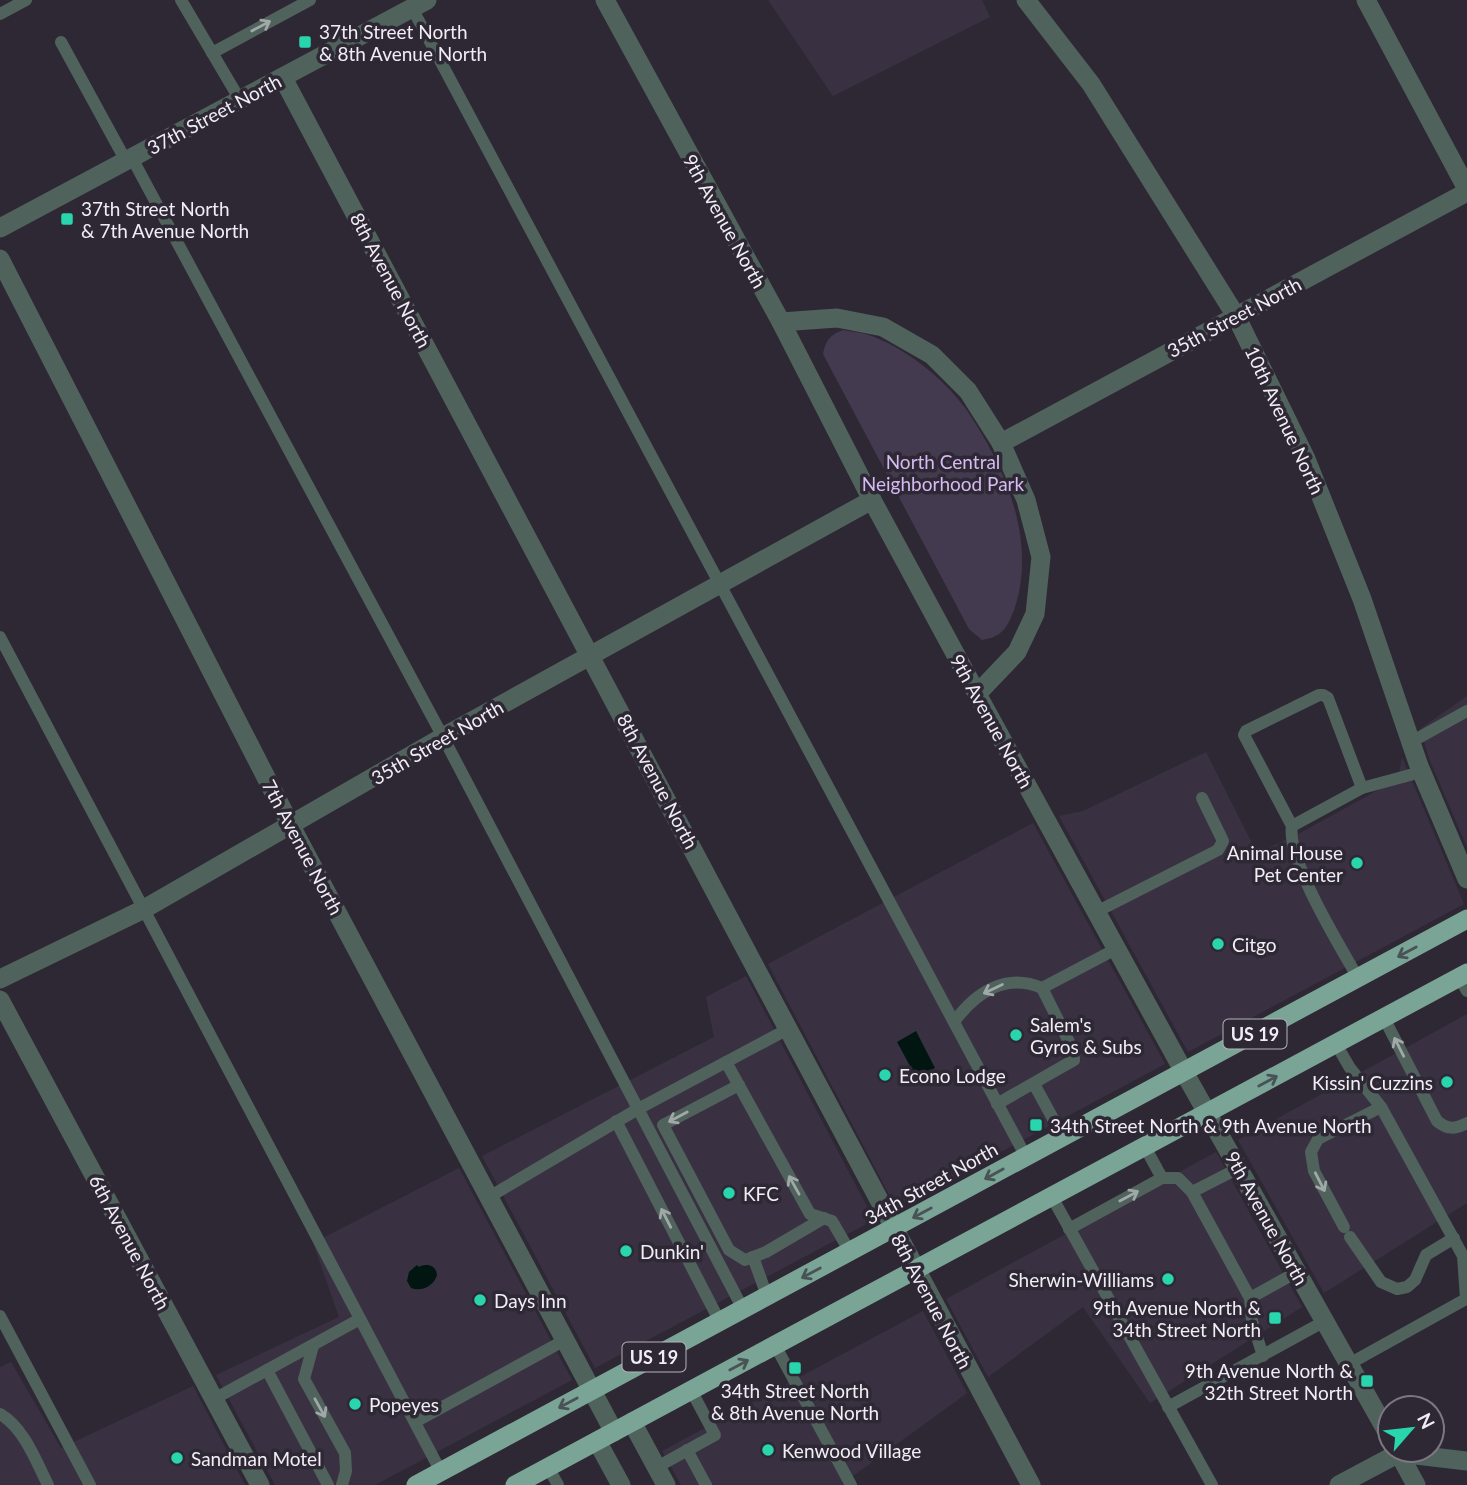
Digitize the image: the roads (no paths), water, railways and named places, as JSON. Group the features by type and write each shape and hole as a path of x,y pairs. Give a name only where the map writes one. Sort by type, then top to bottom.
{"highway":[{"name":"34th Street North","path":"416,1485 1467,919"},
{"name":"US 19","path":"515,1485 1384,1018 1464,981"}],"street":[{"name":"9th Avenue North","path":"605,0 1116,949 1376,1413"},
{"name":"10th Avenue North","path":"1026,0 1091,84 1236,316 1306,459 1362,598 1421,772 1467,879"},
{"path":"1366,0 1467,191"},
{"name":"37th Street North","path":"0,228 419,4"},
{"name":"8th Avenue North","path":"283,78 1031,1485"},
{"name":"35th Street North","path":"1002,443 1467,191"},
{"name":"7th Avenue North","path":"0,259 291,826 592,1390 621,1485"},
{"path":"780,322 837,318 883,327 932,355 968,391 1002,443 1026,500 1041,557 1035,614 1017,652 977,694"},
{"name":"35th Street North","path":"0,979 144,909 443,737 872,500"},
{"name":"6th Avenue North","path":"0,1000 260,1485"},
{"path":"632,1422 666,1485"},
{"path":"1446,1457 1467,1461"},
{"path":"1339,1485 1376,1460"},
{"name":"9th Avenue North","path":"1404,1464 1416,1485"}],"lane":[{"path":"0,15 26,0"},
{"path":"181,0 240,100"},
{"path":"212,53 310,0"},
{"path":"419,4 720,584 1026,1157"},
{"path":"61,42 129,159 443,737 743,1309"},
{"path":"0,637 441,1472"},
{"path":"1358,978 1311,894 1290,837 1292,825 1244,735 1246,731 1324,695 1328,698 1362,788"},
{"path":"1411,742 1467,711"},
{"path":"1292,825 1362,788 1421,772"},
{"path":"1096,912 1218,850 1223,841 1202,798"},
{"path":"954,1022 967,1004 998,985 1019,981 1042,988 1116,949"},
{"path":"998,1104 1074,1060 1073,1050 1042,988"},
{"path":"1384,1018 1437,1121 1445,1128 1455,1128 1467,1123"},
{"path":"489,1197 616,1121 788,1029"},
{"path":"1336,1044 1350,1068 1381,1107 1454,1238 1463,1256 1466,1299 1349,1364"},
{"path":"726,1062 810,1214 832,1221 850,1252"},
{"path":"1034,1084 1063,1137"},
{"path":"739,1085 663,1125 729,1250 745,1260 766,1252 824,1219"},
{"path":"1381,1107 1318,1139 1311,1152 1314,1171 1347,1232 1381,1282 1397,1289 1407,1287 1415,1280 1426,1255 1454,1238"},
{"path":"616,1121 720,1322"},
{"path":"1145,1147 1162,1178"},
{"path":"1192,1192 1239,1168"},
{"path":"674,1177 687,1170"},
{"path":"1069,1229 1162,1178 1178,1178 1192,1192 1250,1298 1252,1321 1263,1356"},
{"path":"1052,1197 1212,1485"},
{"path":"715,1254 729,1250"},
{"path":"753,1257 767,1296"},
{"path":"1250,1298 1297,1272"},
{"path":"0,1316 90,1485"},
{"path":"214,1399 360,1320"},
{"path":"1168,1407 1325,1321"},
{"path":"415,1422 565,1340"},
{"path":"775,1345 851,1485"},
{"path":"313,1346 304,1379 345,1452 346,1471 342,1485"},
{"path":"267,1370 328,1485"},
{"path":"657,1467 715,1435 691,1390"},
{"path":"0,1414 15,1427 48,1485"},
{"path":"0,1429 5,1426 15,1427"},
{"path":"687,1450 706,1485"},
{"path":"548,1467 558,1485"}],"place":[{"name":"37th Street North & 8th Avenue North","path":"305,42"},
{"name":"37th Street North & 7th Avenue North","path":"67,219"},
{"name":"Animal House Pet Center","path":"1357,863"},
{"name":"Citgo","path":"1218,944"},
{"name":"Salem's Gyros & Subs","path":"1016,1035"},
{"name":"Econo Lodge","path":"885,1075"},
{"name":"Kissin' Cuzzins","path":"1447,1082"},
{"name":"34th Street North & 9th Avenue North","path":"1036,1125"},
{"name":"KFC","path":"729,1193"},
{"name":"Dunkin'","path":"626,1251"},
{"name":"Sherwin-Williams","path":"1168,1279"},
{"name":"Days Inn","path":"480,1300"},
{"name":"9th Avenue North & 34th Street North","path":"1275,1318"},
{"name":"34th Street North & 8th Avenue North","path":"795,1368"},
{"name":"9th Avenue North & 32th Street North","path":"1367,1381"},
{"name":"Popeyes","path":"355,1404"},
{"name":"Kenwood Village","path":"768,1450"},
{"name":"Sandman Motel","path":"177,1458"}],"park label":[{"name":"North Central Neighborhood Park","path":"943,472"}]}
